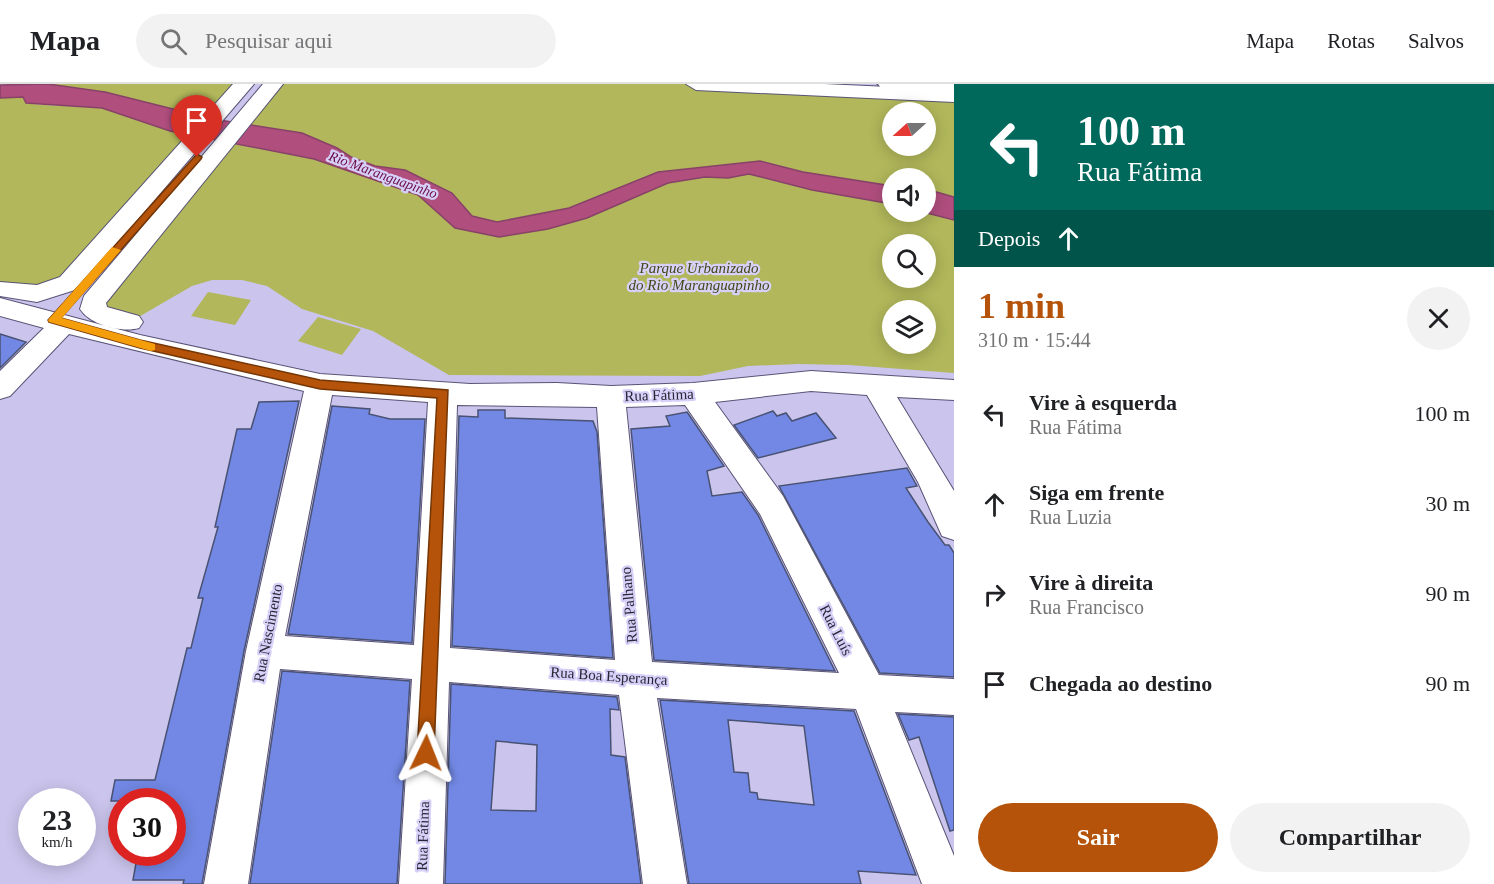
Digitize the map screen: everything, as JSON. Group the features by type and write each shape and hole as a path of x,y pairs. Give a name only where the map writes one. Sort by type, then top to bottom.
{"main road":[{"path":"888,84 951,88"}],"street":[{"path":"696,84 951,88"},
{"path":"0,389 256,87"},
{"path":"130,322 98,314 93,309 93,302 168,191 256,87"},
{"path":"0,288 24,295 42,295 69,283 168,191"},
{"name":"Rua Fátima","path":"0,307 140,344 320,384 446,384 611,397 693,394 811,381 874,383 954,390"},
{"path":"446,384 700,376 748,366 798,364 849,364 954,373"},
{"path":"874,383 932,478 954,526"},
{"name":"Rua Nascimento","path":"226,884 264,651 320,384"},
{"name":"Rua Fátima","path":"421,884 429,662 446,384"},
{"name":"Rua Luís","path":"693,394 772,505 868,692 944,884"},
{"name":"Rua Palhano","path":"611,397 635,679 665,884"},
{"name":"Rua Boa Esperança","path":"264,651 635,679 954,697"}],"green space":[{"path":"48,84 244,84 213,119 105,92"},
{"path":"273,84 696,84 954,96 954,197 936,192 936,168 882,168 882,184 803,172 760,161 658,172 569,208 497,222 472,216 452,193 405,170 375,166 302,133 239,124"},
{"path":"23,97 26,103 112,110 198,136 69,283 0,288 0,98"},
{"name":"Parque Urbanizado do Rio Maranguapinho","path":"225,142 314,159 418,195 455,228 499,237 548,229 587,218 668,183 705,177 728,178 749,174 812,190 882,202 882,222 936,222 936,215 954,220 954,373 849,365 798,364 748,366 700,376 449,375 373,331 302,309 267,286 242,280 212,280 192,286 130,322 93,302"},
{"path":"208,292 251,300 235,325 191,316"},
{"path":"318,317 361,329 342,355 298,341"}],"water":[{"name":"Rio Maranguapinho","path":"48,84 105,92 213,119 302,133 375,166 405,170 452,193 472,216 497,222 569,208 658,172 760,161 803,172 882,184 882,202 812,190 749,174 728,178 705,177 668,183 587,218 548,229 499,237 455,228 418,195 314,159 170,131 102,108 26,103 23,97 0,98 0,85"},
{"path":"936,192 954,197 954,220 936,215"}],"building":[{"path":"0,334 26,342 0,368"},
{"path":"299,401 244,651 202,884 183,884 184,880 133,880 136,866 186,866 186,788 113,788 115,780 155,780 187,648 191,648 203,598 198,598 218,527 215,527 237,429 251,429 259,402"},
{"path":"332,406 370,409 369,414 390,419 425,419 412,643 288,634"},
{"path":"478,410 505,410 505,418 593,421 597,432 613,658 452,646 459,416 478,417"},
{"path":"773,411 777,416 786,413 792,421 816,413 836,438 758,458 734,425"},
{"path":"687,412 724,466 707,471 712,496 742,492 758,515 835,671 654,660 631,429 670,426 666,416"},
{"path":"907,468 917,486 906,488 928,522 954,553 954,677 880,673 779,486"},
{"path":"282,671 410,681 397,884 250,884"},
{"path":"451,684 617,697 619,710 610,709 611,755 625,757 641,884 445,884","holes":["496,741 537,745 536,811 491,810"]},
{"path":"660,700 854,711 916,875 858,871 861,884 689,884","holes":["728,720 804,726 814,805 758,799 757,793 750,792 748,773 734,772"]},
{"path":"898,714 954,717 954,830 950,831 919,737 909,740"}],"slow traffic":[{"path":"116,250 54,320 151,347"}],"route":[{"path":"197,157 54,320 140,344 320,384 443,393 426,753"}]}
